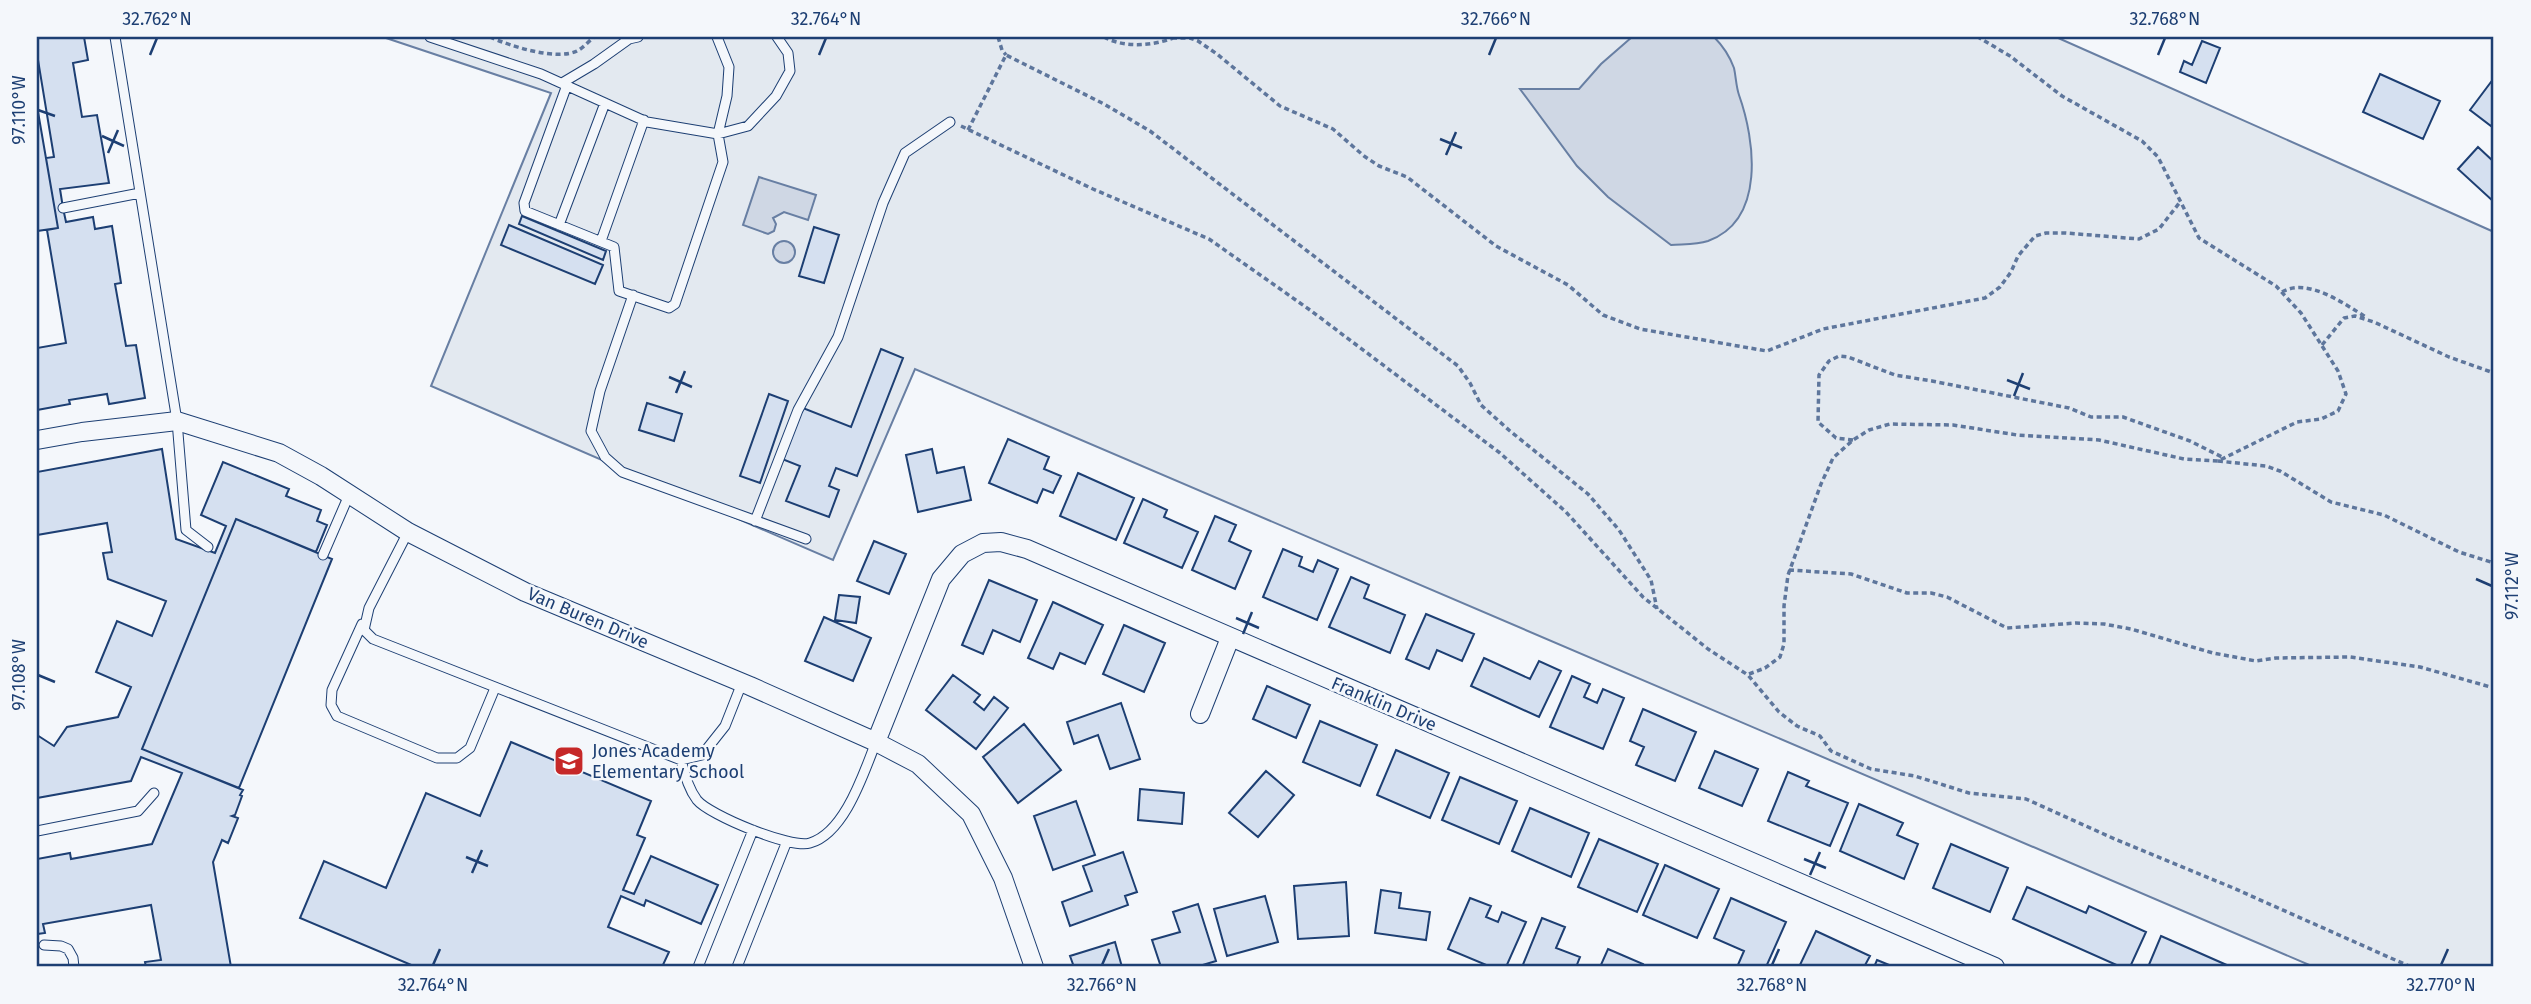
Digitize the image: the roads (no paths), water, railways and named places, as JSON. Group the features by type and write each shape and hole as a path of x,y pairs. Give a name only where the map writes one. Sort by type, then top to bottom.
{"street":[{"name":"Van Buren Drive","path":"37,440 177,421 279,453 408,532 525,592 742,683 876,742 918,764 971,814 1003,878 1034,967"},
{"name":"Franklin Drive","path":"876,742 941,579 962,554 984,544 1001,542 1027,549 1995,967"},
{"path":"1200,714 1230,638"}],"lane":[{"path":"115,37 177,421 186,530 208,547"},
{"path":"430,37 565,84 644,120 718,134 748,125 776,96 790,71 788,53 777,37"},
{"path":"638,37 629,39 565,84 524,203 525,211 614,247 620,290 669,308 675,304 723,162 718,134 727,96 729,67 718,37"},
{"path":"559,225 605,103"},
{"path":"601,241 644,120"},
{"path":"755,521 798,410 838,337 883,203 905,153 950,122"},
{"path":"63,208 140,193"},
{"path":"634,295 600,391 592,430 605,457 622,472 806,539"},
{"path":"323,555 349,495"},
{"path":"408,532 332,690 331,705 337,716 437,758 457,758 470,748 495,688"},
{"path":"369,610 365,630 373,639 681,760 702,755 725,726 742,683"},
{"path":"681,760 687,782 698,802 753,830 787,841 811,843 830,830 848,810 876,742"},
{"path":"37,831 138,811 154,793"},
{"path":"698,967 753,830"},
{"path":"737,967 787,841"},
{"path":"44,946 61,946 68,949 74,967"}],"place":[{"name":"Jones Academy Elementary School","path":"569,761"}]}
